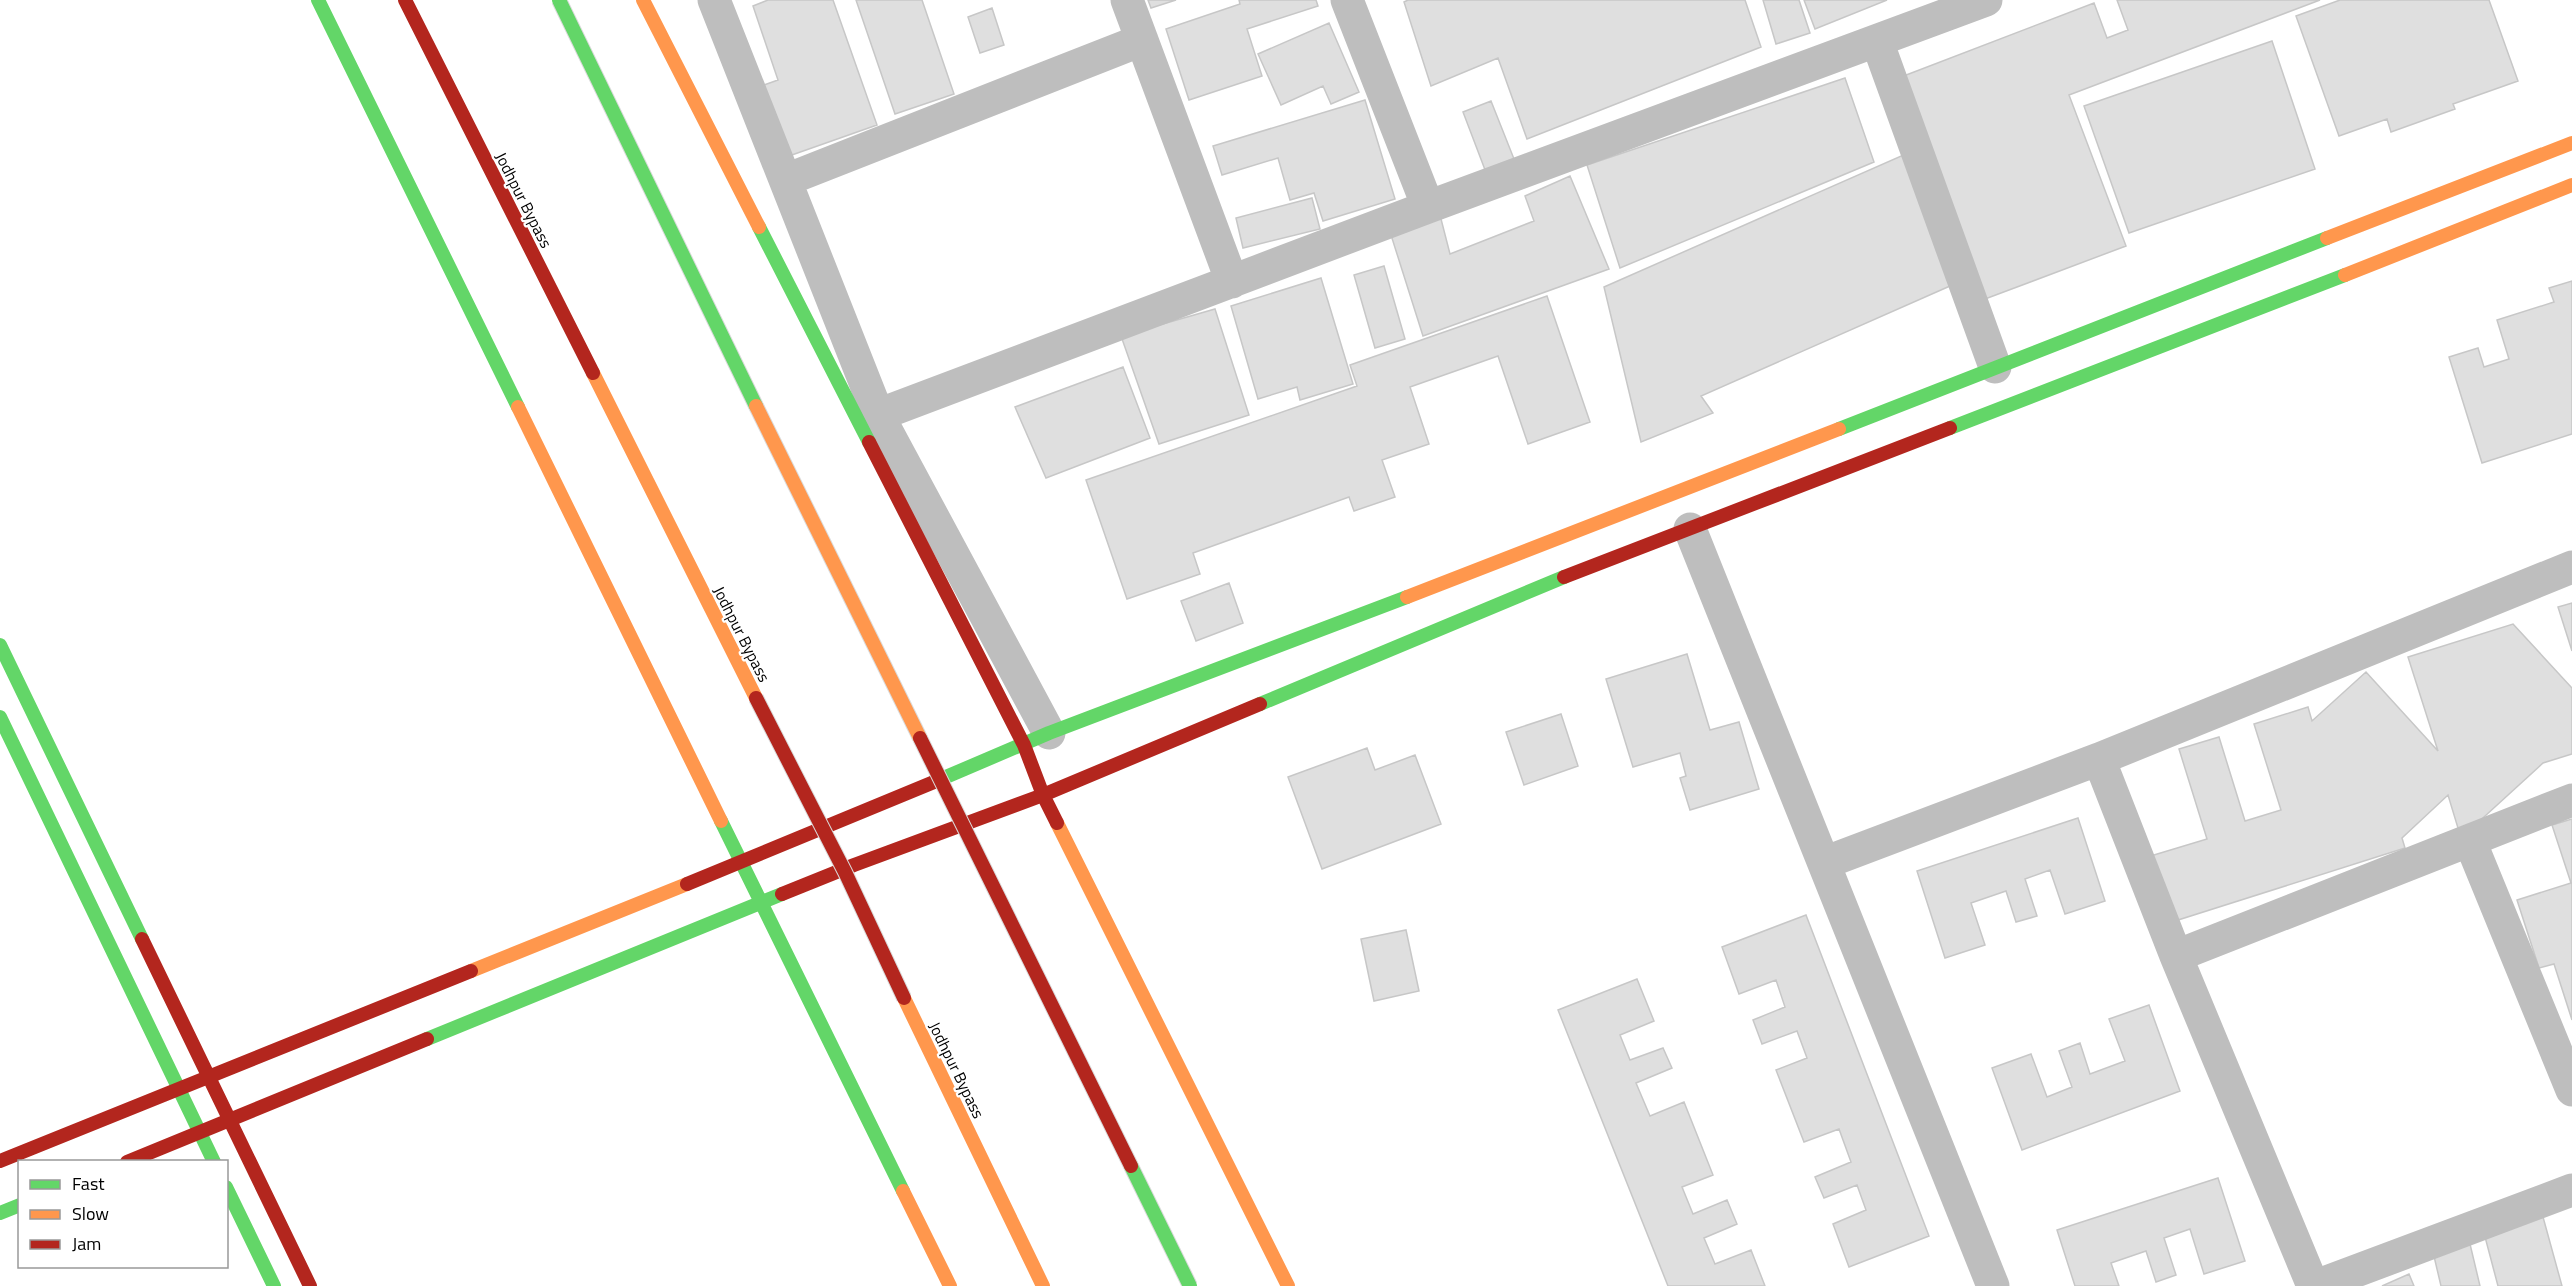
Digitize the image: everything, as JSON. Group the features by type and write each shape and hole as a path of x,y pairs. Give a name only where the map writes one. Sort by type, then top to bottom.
{"main road":[{"path":"318,0 950,1286"},
{"name":"Jodhpur Bypass","path":"405,0 831,844 1043,1286"},
{"path":"559,0 693,279 1191,1286"},
{"path":"643,0 1037,739 1043,795 1288,1286"},
{"path":"0,1161 743,861 1037,739 1477,570 2572,142"},
{"path":"130,1160 854,865 1043,795 1508,599 2572,185"},
{"path":"0,645 310,1286"},
{"path":"0,717 10,764 214,1160"},
{"path":"228,1191 274,1286"},
{"path":"0,1213 18,1206"}],"street":[{"path":"714,0 878,415 1037,739"},
{"path":"1127,0 1232,282"},
{"path":"878,415 1428,207 1986,0"},
{"path":"1352,1 1428,207"},
{"path":"786,180 1142,40"},
{"path":"1877,42 1995,367"},
{"path":"1690,529 1993,1286"},
{"path":"1824,863 2099,759 2572,567"},
{"path":"2099,759 2176,956 2315,1286 2572,1190"},
{"path":"2176,956 2572,800"},
{"path":"2470,841 2572,1090"}],"building":[{"path":"768,0 833,0 877,125 789,156 764,85 778,80 753,6"},
{"path":"856,0 922,0 954,94 895,114"},
{"path":"1148,0 1176,0 1151,8"},
{"path":"1239,0 1316,0 1318,6 1247,29 1262,76 1189,100 1166,29 1240,4"},
{"path":"1408,0 1745,0 1761,47 1527,139 1498,58 1431,86 1404,2"},
{"path":"1763,0 1799,0 1810,33 1776,44"},
{"path":"1804,0 1887,0 1815,29"},
{"path":"2117,0 2320,0 2069,95 2126,246 1985,299 1901,77 2094,3 2107,38 2128,30"},
{"path":"2340,0 2489,0 2518,81 2453,104 2455,109 2391,132 2387,119 2339,136 2296,16"},
{"path":"992,8 1004,45 980,53 968,17"},
{"path":"1329,23 1359,92 1331,104 1323,86 1281,105 1258,54"},
{"path":"2272,41 2315,169 2129,233 2084,106"},
{"path":"1845,78 1874,162 1620,268 1587,165"},
{"path":"1365,100 1395,199 1323,221 1314,193 1290,200 1278,158 1222,175 1213,146"},
{"path":"1491,101 1516,164 1487,175 1463,112"},
{"path":"1908,153 1950,286 1701,396 1713,413 1641,442 1604,287"},
{"path":"1570,176 1609,269 1423,336 1391,235 1440,215 1450,254 1534,221 1525,196"},
{"path":"1312,198 1320,229 1243,248 1236,218"},
{"path":"1384,266 1405,339 1375,348 1354,275"},
{"path":"1321,278 1353,384 1300,400 1297,387 1258,399 1231,306"},
{"path":"2572,281 2572,434 2482,463 2449,357 2478,348 2484,367 2509,359 2497,320 2554,302 2549,288"},
{"path":"1547,296 1590,422 1528,444 1498,356 1410,387 1429,444 1382,460 1395,497 1354,511 1349,497 1193,553 1200,574 1127,599 1086,480 1357,386 1350,365"},
{"path":"1215,309 1249,415 1159,444 1121,336"},
{"path":"1123,367 1150,438 1046,478 1015,407"},
{"path":"1229,583 1243,623 1196,641 1181,601"},
{"path":"2572,603 2572,651 2558,607"},
{"path":"2513,624 2572,688 2572,754 2543,763 2461,838 2448,795 2402,838 2405,848 2178,920 2144,858 2207,839 2179,749 2219,737 2245,821 2281,810 2254,724 2308,707 2312,721 2366,672 2438,751 2408,657"},
{"path":"1687,654 1710,730 1739,722 1759,789 1690,810 1680,778 1686,776 1680,753 1633,767 1606,679"},
{"path":"1561,714 1578,766 1524,785 1506,732"},
{"path":"1367,748 1375,770 1415,755 1441,824 1322,869 1288,777"},
{"path":"2078,818 2105,901 2065,914 2050,870 2025,879 2037,916 2016,922 2006,891 1971,903 1985,945 1945,958 1917,871"},
{"path":"2572,819 2572,1020 2554,964 2539,968 2517,900 2571,883 2552,825"},
{"path":"1806,915 1929,1236 1849,1267 1833,1224 1866,1210 1857,1185 1824,1198 1815,1177 1851,1162 1839,1129 1804,1142 1776,1070 1807,1058 1797,1031 1762,1044 1753,1020 1785,1007 1776,980 1739,994 1722,947"},
{"path":"1406,930 1419,991 1374,1001 1361,939"},
{"path":"1637,979 1654,1021 1620,1035 1630,1060 1663,1048 1672,1068 1636,1083 1650,1116 1684,1102 1713,1175 1682,1187 1693,1214 1727,1200 1737,1224 1704,1238 1715,1264 1751,1250 1765,1286 1668,1286 1558,1010"},
{"path":"2149,1005 2180,1091 2022,1150 1992,1068 2031,1054 2047,1097 2072,1087 2059,1051 2080,1043 2090,1074 2125,1061 2109,1019"},
{"path":"2218,1178 2245,1261 2204,1274 2190,1229 2164,1238 2176,1275 2156,1282 2146,1251 2111,1263 2119,1286 2075,1286 2057,1230"},
{"path":"2543,1217 2562,1286 2498,1286 2484,1233"},
{"path":"2470,1244 2480,1286 2441,1286 2433,1252"},
{"path":"2409,1274 2414,1286 2382,1286"}],"traffic: fast":[{"path":"318,0 518,407"},
{"path":"559,0 756,406"},
{"path":"759,227 869,442"},
{"path":"1839,429 2327,238"},
{"path":"1950,428 2345,275"},
{"path":"1260,704 1564,577"},
{"path":"934,782 1049,733 1407,597"},
{"path":"0,645 142,939"},
{"path":"0,717 213,1160"},
{"path":"721,821 903,1191"},
{"path":"427,1039 782,894"},
{"path":"1131,1166 1190,1286"},
{"path":"228,1191 274,1286"},
{"path":"0,1213 18,1206"}],"traffic: slow":[{"path":"643,0 759,227"},
{"path":"2327,238 2572,143"},
{"path":"2345,275 2572,185"},
{"path":"593,373 756,698"},
{"path":"756,406 920,738"},
{"path":"518,407 721,821"},
{"path":"1407,597 1839,429"},
{"path":"1057,823 1288,1286"},
{"path":"471,971 687,884"},
{"path":"904,998 1043,1286"},
{"path":"903,1191 950,1286"}],"traffic: jam":[{"path":"405,0 593,373"},
{"path":"1564,577 1950,428"},
{"path":"869,442 1024,745 1043,795 1057,823"},
{"path":"756,698 845,872 904,998"},
{"path":"782,894 1043,795 1260,704"},
{"path":"920,738 1131,1166"},
{"path":"687,884 934,782"},
{"path":"142,939 310,1286"},
{"path":"0,1161 471,971"},
{"path":"132,1160 427,1039"}]}
